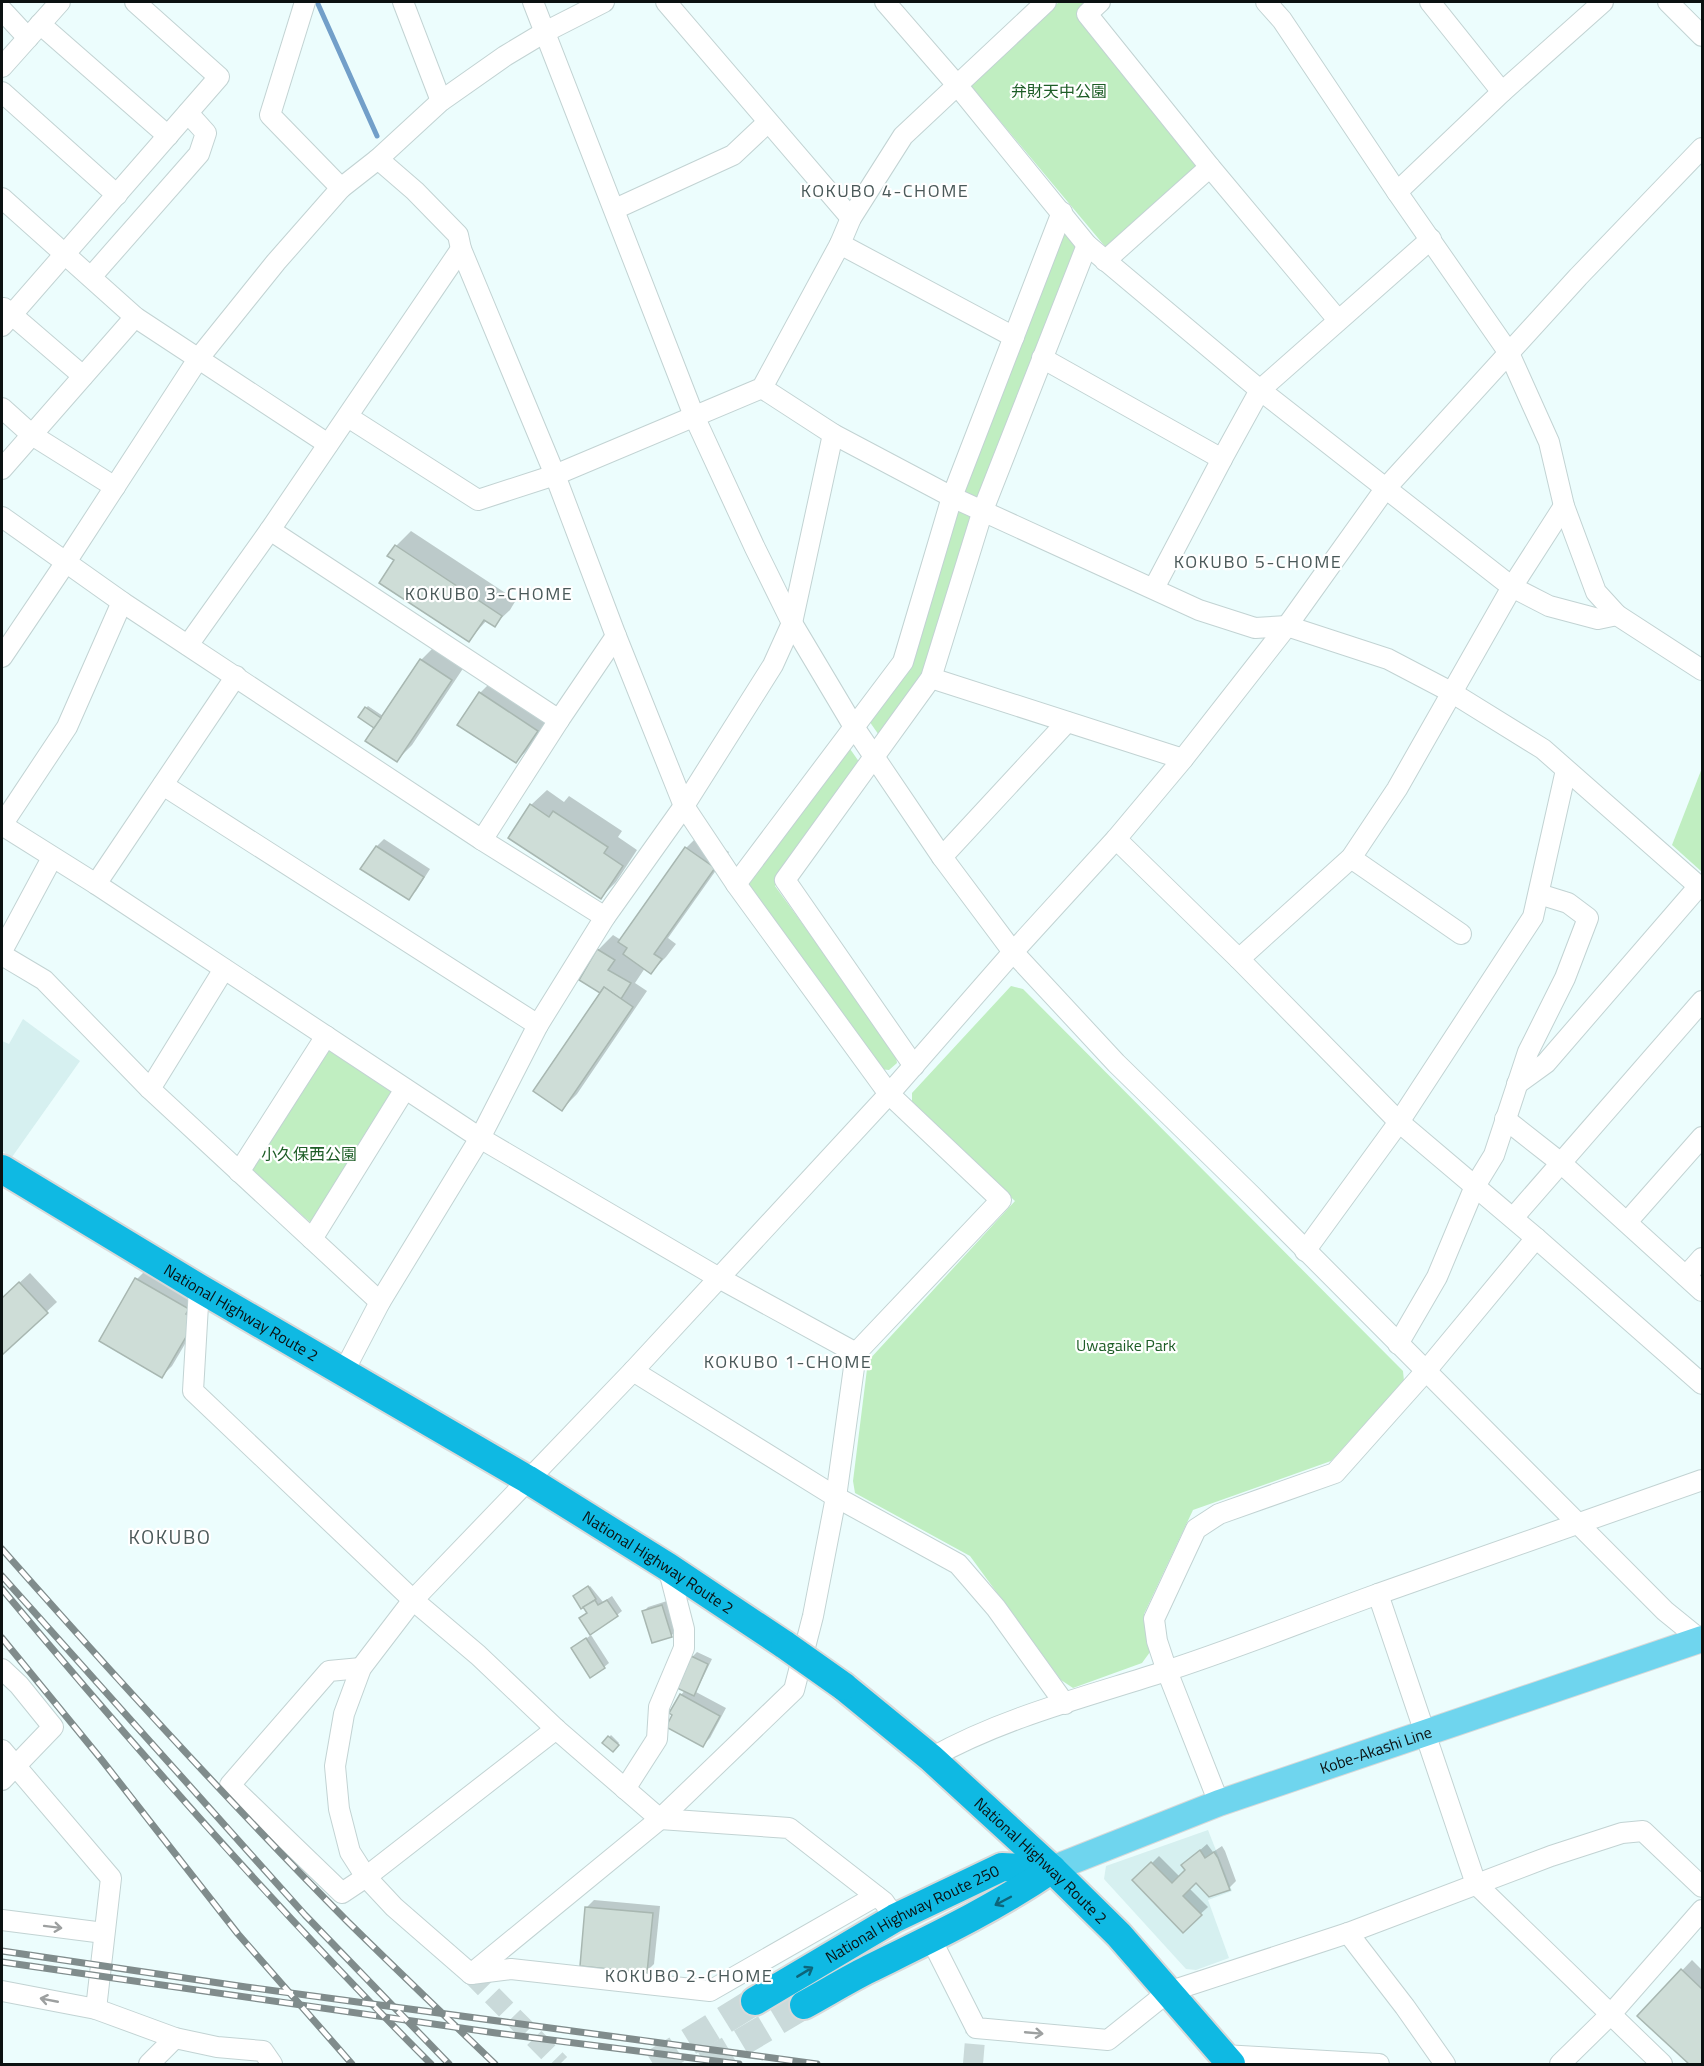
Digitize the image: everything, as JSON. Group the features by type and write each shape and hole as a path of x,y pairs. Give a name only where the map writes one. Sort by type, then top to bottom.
{"highway":[{"name":"National Highway Route 2","path":"2,1169 200,1288 528,1479 668,1567 843,1686 931,1758 1052,1869 1119,1935 1227,2060"},
{"name":"National Highway Route 250","path":"755,2001 895,1918 1002,1867 1052,1869"},
{"name":"National Highway Route 250","path":"804,2005 1015,1894 1052,1869"}],"main road":[{"name":"Kobe-Akashi Line","path":"1052,1869 1219,1803 1702,1640"}],"street":[{"path":"2,67 60,2"},
{"path":"83,376 5,316 66,254 219,76 135,2"},
{"path":"305,2 270,115 341,188"},
{"path":"403,2 441,101"},
{"path":"533,2 694,416 792,623 854,727 942,857 1013,952 1116,1063 1665,1611 1702,1640"},
{"path":"2,657 198,359 276,262 341,188 378,159 441,101 505,56 545,32 604,2"},
{"path":"666,2 851,218"},
{"path":"885,2 957,85 1062,212 1087,246 1260,390 1512,587 1549,606 1598,619 1617,615"},
{"path":"348,417 478,500 555,475 762,388 840,244 851,218 903,136 1046,2"},
{"path":"1100,2 1087,14 1338,321"},
{"path":"1266,2 1282,21 1396,192 1509,353 1549,442 1564,506 1596,592 1617,615 1702,670"},
{"path":"1430,2 1502,92"},
{"path":"1396,192 1601,2"},
{"path":"1668,2 1702,36"},
{"path":"2,10 34,31 168,136"},
{"path":"2,92 117,195"},
{"path":"91,277 200,154 206,133 188,113"},
{"path":"615,209 733,155 768,122"},
{"path":"876,1896 710,1991 511,1969 471,1974 394,1907 366,1877 350,1852 339,1809 335,1766 344,1714 361,1668 413,1600 633,1371 889,1094 1116,839 1183,759 1287,626 1385,489 1578,277 1702,148"},
{"path":"378,159 416,191 458,235 555,475 615,636 684,806 736,884 889,1094 1001,1200 856,1353 836,1497 813,1616 794,1690 660,1819 471,1974"},
{"path":"1105,261 1210,167"},
{"path":"2,198 135,316 328,444"},
{"path":"736,884 903,662 952,496 1062,212"},
{"path":"1154,588 1260,390 1431,239"},
{"path":"840,244 1014,337"},
{"path":"914,1066 786,880 931,678 983,510 1087,246"},
{"path":"188,645 270,530 462,249"},
{"path":"2,469 135,316"},
{"path":"1042,358 1222,459"},
{"path":"762,388 833,434 952,496 1199,610 1255,628 1287,626 1388,659 1451,692 1543,749 1701,887 1546,1064 1517,1084"},
{"path":"2,408 32,435 115,487"},
{"path":"344,1371 380,1302 480,1138 538,1025 605,917 684,806 773,665 792,623 833,434"},
{"path":"1239,959 1351,858 1397,789 1512,587 1564,506"},
{"path":"6,527 66,562 122,602 482,840 605,917"},
{"path":"270,530 559,720"},
{"path":"122,602 67,727 2,825 96,884 480,1138 719,1278 856,1353"},
{"path":"482,840 615,636"},
{"path":"96,884 236,676"},
{"path":"931,678 1183,759"},
{"path":"942,857 1067,722"},
{"path":"1305,1251 1399,1122 1533,917 1566,770"},
{"path":"163,785 538,1025"},
{"path":"1116,839 1239,959 1399,1122 1513,1218 1702,1384"},
{"path":"52,858 2,953 44,980 150,1089 380,1302"},
{"path":"1351,858 1461,934"},
{"path":"1398,1344 1437,1277 1475,1186 1494,1155 1528,1052 1566,978 1588,918 1568,903 1539,894"},
{"path":"150,1089 224,969"},
{"path":"1513,1218 1702,1001"},
{"path":"239,1172 326,1036"},
{"path":"312,1239 405,1089"},
{"path":"1505,1119 1561,1163 1702,1290"},
{"path":"1627,1222 1702,1137"},
{"path":"1219,1803 1167,1671 1157,1641 1155,1619 1196,1529 1219,1514 1335,1473 1425,1372 1536,1238"},
{"path":"1686,1276 1702,1258"},
{"path":"200,1288 193,1391 413,1600 478,1655 556,1729 660,1819 789,1828 884,1902 895,1918"},
{"path":"633,1371 836,1497 958,1564 996,1608 1065,1704"},
{"path":"931,1758 962,1741 1167,1671 1702,1480"},
{"path":"625,1789 657,1739 659,1707 684,1648 684,1629 668,1567"},
{"path":"1378,1594 1476,1884 1662,2064"},
{"path":"361,1668 329,1671 230,1785 342,1893 366,1877 556,1729"},
{"path":"2,1669 19,1685 52,1727 8,1773"},
{"path":"2,1750 8,1773 111,1878 96,2009"},
{"path":"931,1939 976,2028 1108,2040 1168,1992 1348,1933 1551,1856 1611,1836 1643,1831 1702,1887"},
{"path":"1560,2064 1611,2014 1702,1910"},
{"path":"2,1920 104,1933"},
{"path":"1348,1933 1445,2064"},
{"path":"2,1991 96,2009 175,2038 217,2047 263,2051 272,2064"},
{"path":"149,2064 175,2038"},
{"path":"1227,2060 1379,2064"}],"shaded area":[{"path":"23,1019 80,1061 12,1157 2,1151 2,1041 9,1044"},
{"path":"1208,1830 1232,1891 1208,1900 1229,1958 1196,1970 1186,1969 1104,1879 1106,1866"}],"green space":[{"name":"弁財天中公園","path":"1059,2 1088,2 1077,12 1202,165 1108,250 970,85"},
{"path":"1063,227 1077,247 978,503 958,493"},
{"path":"955,504 975,513 928,672 881,738 867,718 906,663"},
{"path":"848,746 862,766 775,886 895,1051 897,1063 889,1070 878,1069 747,882"},
{"path":"1702,768 1702,872 1672,845"},
{"name":"Uwagaike Park","path":"1011,986 1023,989 1403,1371 1404,1381 1331,1461 1193,1510 1144,1614 1150,1652 1142,1663 1073,1688 1061,1680 970,1556 855,1493 853,1481 868,1361 1015,1201 912,1105 912,1093"},
{"name":"小久保西公園","path":"329,1048 393,1090 318,1221 310,1222 249,1168"}],"building":[{"path":"395,545 502,616 495,627 484,620 469,642 379,583 394,560 387,556"},
{"path":"420,659 452,680 397,762 365,741"},
{"path":"479,692 538,731 516,763 457,725"},
{"path":"365,707 381,718 374,728 358,717"},
{"path":"530,804 549,817 553,811 608,847 604,853 623,866 601,899 508,838"},
{"path":"376,846 424,877 409,900 360,869"},
{"path":"685,847 715,868 654,954 662,959 651,974 623,954 627,948 618,942"},
{"path":"597,949 615,960 608,970 631,983 621,999 604,987 600,993 579,980"},
{"path":"604,987 633,1007 562,1111 533,1091"},
{"path":"135,1278 189,1309 186,1314 196,1320 162,1378 99,1341"},
{"path":"19,1282 48,1313 2,1355 2,1298"},
{"path":"588,1586 596,1599 581,1609 573,1596"},
{"path":"595,1600 598,1605 607,1600 618,1616 590,1635 579,1618 587,1613 583,1607"},
{"path":"662,1605 672,1637 652,1643 642,1611"},
{"path":"586,1638 605,1668 590,1678 571,1648"},
{"path":"691,1656 708,1664 694,1696 677,1688"},
{"path":"680,1694 720,1716 703,1747 666,1727 672,1715 669,1713"},
{"path":"608,1736 619,1745 613,1752 602,1743"},
{"path":"1200,1850 1205,1858 1214,1852 1230,1890 1209,1897 1196,1883 1183,1896 1202,1915 1183,1933 1132,1880 1151,1862 1172,1883 1185,1870 1181,1865"},
{"path":"585,1907 653,1913 647,1973 580,1966"},
{"path":"1681,1969 1702,1989 1702,2064 1689,2064 1637,2016"}],"waterway":[{"path":"318,4 377,136"}],"tunnel":[{"path":"471,1974 560,2064"},
{"path":"653,2064 755,2001"},
{"path":"705,2064 804,2005"},
{"path":"973,2064 976,2028"}],"railway":[{"path":"2,1549 259,1831 348,1922 495,2064"},
{"path":"2,1576 305,1915 449,2064"},
{"path":"2,1589 265,1891 431,2064"},
{"path":"2,1638 101,1759 238,1934 352,2064"},
{"path":"2,1951 246,1987 817,2064"},
{"path":"2,1962 496,2033 739,2064"}],"district":[{"name":"KOKUBO 4-CHOME","path":"885,190"},
{"name":"KOKUBO 5-CHOME","path":"1258,561"},
{"name":"KOKUBO 3-CHOME","path":"489,593"},
{"name":"KOKUBO 1-CHOME","path":"788,1361"},
{"name":"KOKUBO","path":"170,1536"},
{"name":"KOKUBO 2-CHOME","path":"689,1975"}]}
